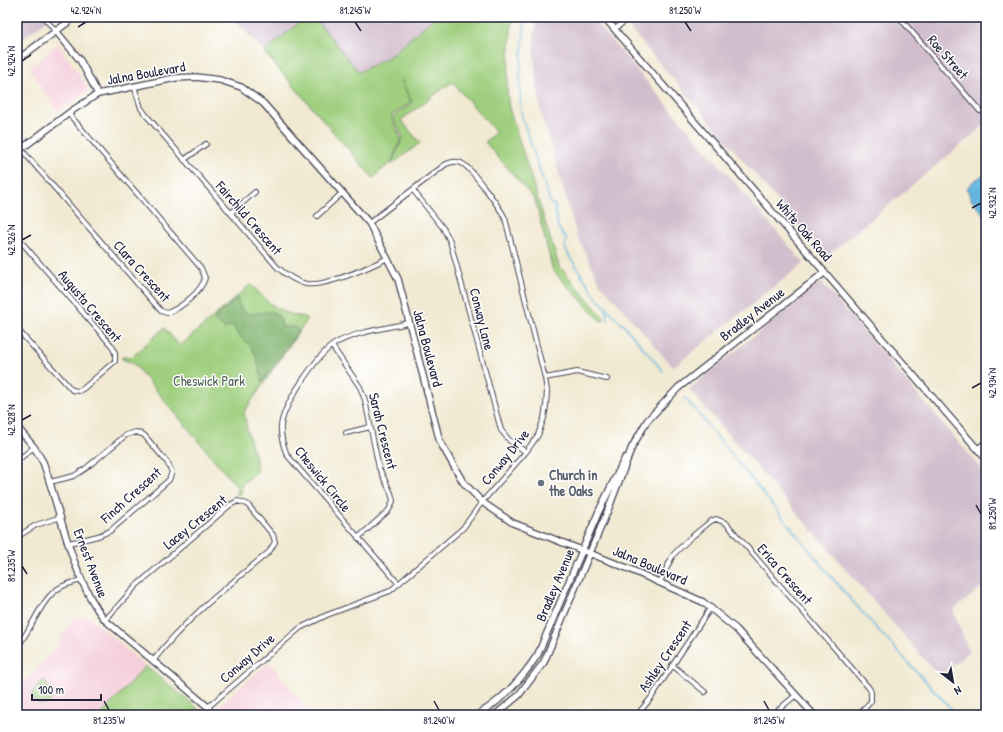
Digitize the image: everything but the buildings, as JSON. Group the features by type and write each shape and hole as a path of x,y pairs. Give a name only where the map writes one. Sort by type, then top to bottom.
{"street":[{"path":"43,17 80,60 98,94"},
{"path":"17,60 75,17"},
{"name":"White Oak Road","path":"604,17 986,459"},
{"path":"614,29 630,17"},
{"name":"Roe Street","path":"899,17 980,111"},
{"name":"Jalna Boulevard","path":"19,151 68,113 98,94 175,78 196,77 220,80 241,87 263,103 369,223 398,279 440,442 463,482 482,502 513,523 660,582 711,607 736,629 814,715"},
{"name":"Fairchild Crescent","path":"134,86 141,108 146,115 277,267 292,279 307,284 319,284 354,273 388,258"},
{"name":"Clara Crescent","path":"19,151 161,311 167,313 177,308 203,284 206,278 201,268 68,113"},
{"path":"184,160 206,144"},
{"name":"Conway Drive","path":"208,707 300,628 327,614 390,591 463,528 482,502 526,452 538,435 544,418 547,391 545,378 505,218 499,207 463,163 454,161 446,164 369,223"},
{"name":"Conway Lane","path":"413,190 443,228 450,241 501,430 509,440 526,452"},
{"path":"231,213 255,192"},
{"path":"317,216 342,193"},
{"name":"Augusta Crescent","path":"17,237 112,346 115,354 115,361 84,388 79,391 72,390 17,329"},
{"name":"Bradley Avenue","path":"477,715 508,692 535,658 545,640 620,466 647,421 670,395 825,272"},
{"name":"Cheswick Circle","path":"398,583 287,455 282,441 281,426 284,410 314,364 332,346 349,338 409,323"},
{"name":"Sarah Crescent","path":"332,346 360,387 365,400 379,468 391,493 393,501 389,510 358,538"},
{"path":"545,378 577,372 607,379"},
{"name":"Ernest Avenue","path":"17,427 34,447 43,462 81,580 90,599 105,620 208,707 212,715"},
{"path":"346,433 370,427"},
{"name":"Finch Crescent","path":"50,482 74,476 85,469 126,435 136,432 144,435 167,462 172,472 169,480 110,531 98,536 69,543"},
{"path":"978,450 986,444"},
{"path":"17,461 34,447"},
{"name":"Bradley Avenue","path":"495,715 518,696 544,662 590,553 632,447"},
{"name":"Lacey Crescent","path":"105,620 137,585 230,505 238,501 247,504 274,535 276,542 269,552 190,618 169,640 153,661"},
{"path":"17,537 36,525 61,517"},
{"name":"Erica Crescent","path":"660,582 673,555 684,543 711,521 716,519 726,523 869,688 872,701 859,715"},
{"path":"17,647 26,637 48,598 60,587 81,580"},
{"name":"Ashley Crescent","path":"637,715 651,698 711,607"},
{"path":"672,665 705,692"},
{"path":"772,715 796,695"}],"shaded area":[{"path":"17,17 51,17 17,43"},
{"path":"233,17 306,17 264,52"},
{"path":"314,17 435,17 390,56 359,72"},
{"path":"536,17 591,17 804,263 673,367 600,283 577,236 540,109 533,50"},
{"path":"620,17 986,17 986,124 826,257"},
{"path":"58,44 89,90 58,112 29,68"},
{"path":"821,282 986,474 986,584 953,610 969,652 940,677 689,389"},
{"path":"74,617 89,617 145,666 101,715 17,715 17,689 36,671 57,645"},
{"path":"270,662 311,715 220,715 216,708"}],"green space":[{"path":"306,17 314,17 359,72 390,56 435,17 512,17 507,90 509,108 559,266 605,319 602,322 553,271 535,200 485,142 496,132 452,82 401,120 420,143 391,165 403,137 393,117 412,103 400,78 411,102 391,116 401,138 392,161 373,178 264,52"},
{"name":"Cheswick Park","path":"251,284 263,297 281,310 305,317 307,320 244,412 248,433 257,463 255,466 258,471 242,484 241,495 237,494 237,487 134,364 122,359 122,357 132,357 164,328 180,346"},
{"path":"237,298 240,306 246,313 273,312 280,318 282,327 293,327 299,330 262,382 257,358 250,346 238,335 233,325 224,329 222,325 216,323 214,318"},
{"path":"145,666 192,703 203,715 101,715"},
{"path":"42,681 45,681 53,694 51,701 43,705 35,702 32,693"}],"water":[{"path":"986,173 986,217 972,201 967,189 971,183"}],"waterway":[{"path":"525,17 520,80 522,117 551,204 555,205 558,227 566,237 565,247 597,298 625,327 663,371"},
{"path":"606,309 608,321"},
{"path":"685,398 835,581 957,715"}],"place":[{"name":"Church in the Oaks","path":"541,483"}]}
